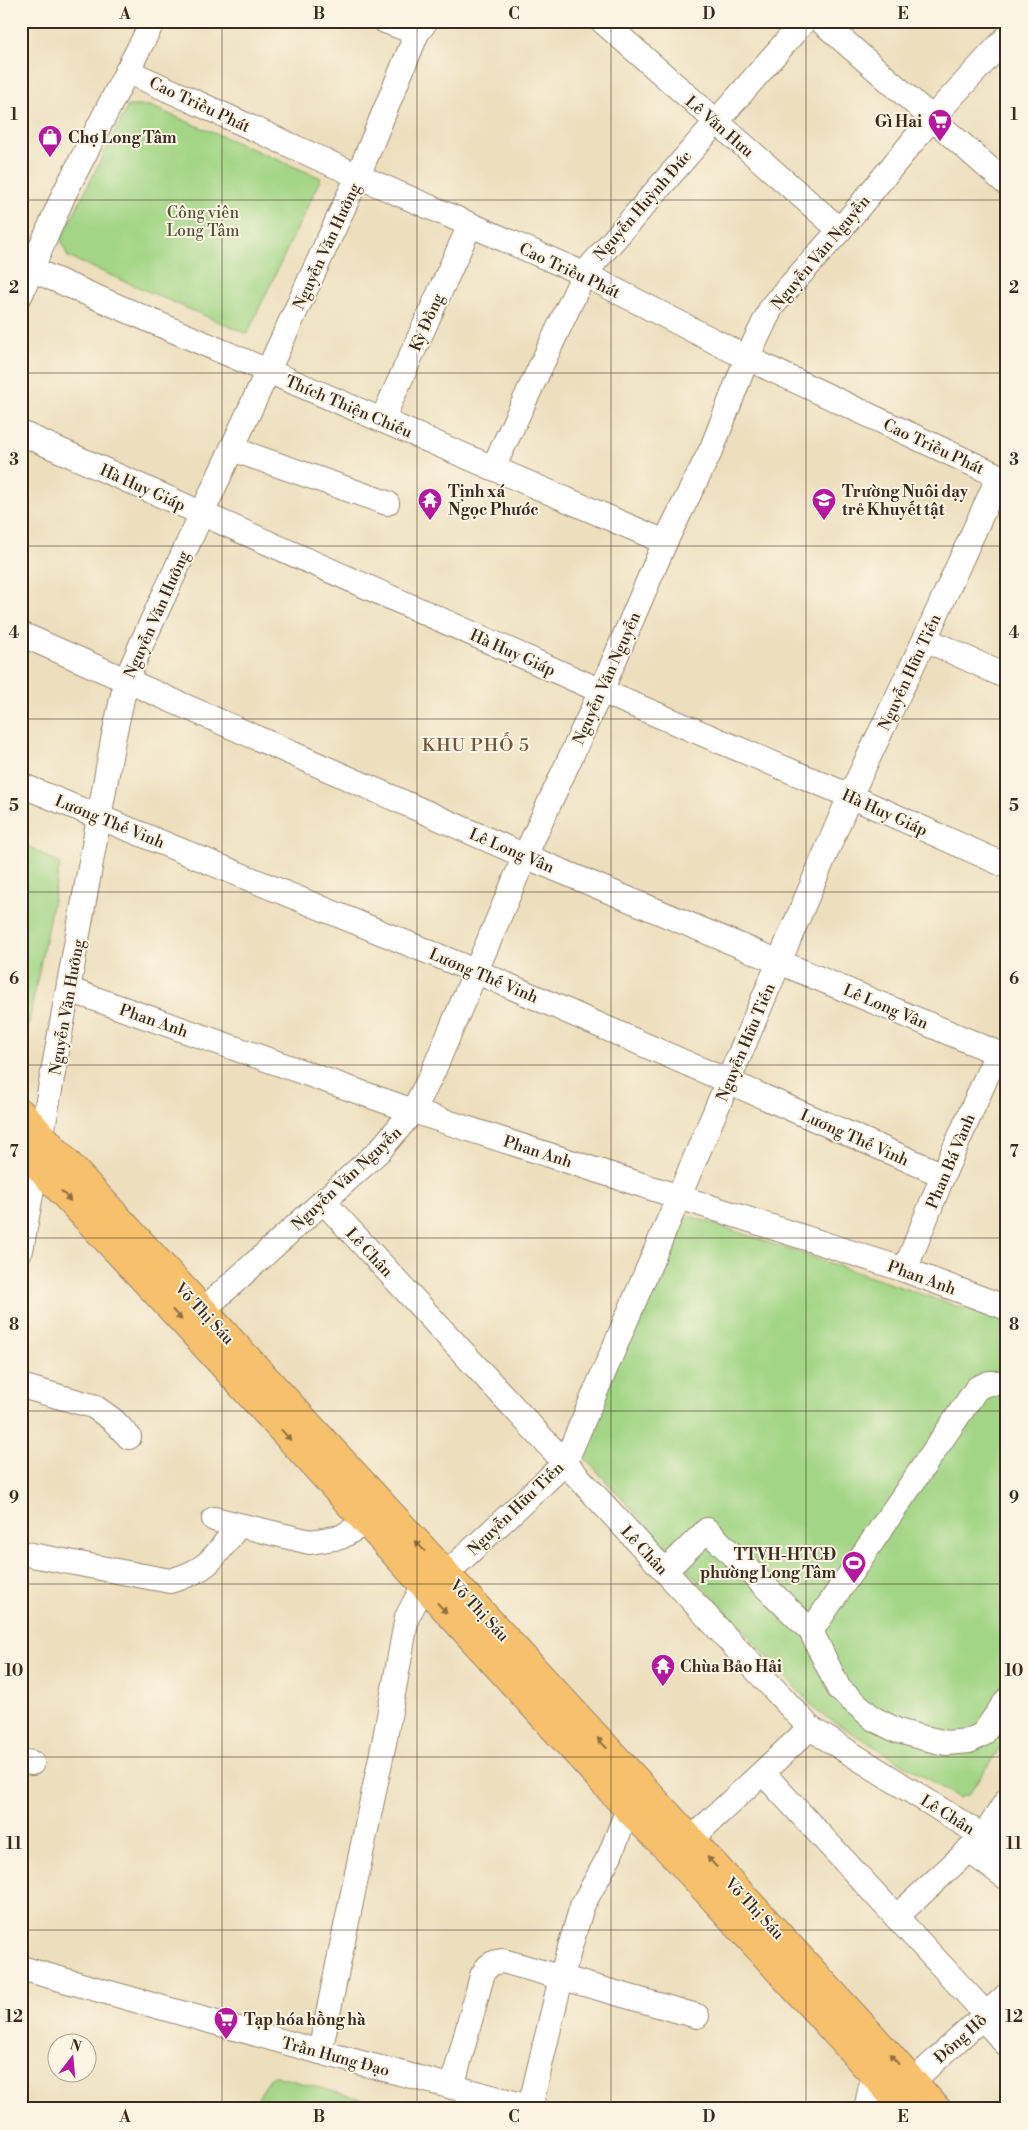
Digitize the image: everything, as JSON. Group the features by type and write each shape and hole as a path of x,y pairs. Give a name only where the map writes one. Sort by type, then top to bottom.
{"main road":[{"name":"Võ Thị Sáu","path":"21,1113 33,1149 181,1319 365,1523 435,1581 691,1839 937,2109"},
{"name":"Võ Thị Sáu","path":"33,1149 203,1310 628,1810 674,1855 874,2072 905,2109"}],"street":[{"path":"21,294 33,270 64,194 153,21"},
{"path":"386,21 422,27"},
{"name":"Lê Văn Hưu","path":"602,21 840,230"},
{"name":"Nguyễn Huỳnh Đức","path":"493,468 584,274 715,121 804,21"},
{"path":"821,21 1007,184"},
{"name":"Nguyễn Văn Hưởng","path":"21,1250 33,1149 70,990 100,816 126,681 140,644 358,176 422,27"},
{"name":"Nguyễn Văn Nguyễn","path":"203,1310 379,1151 414,1111 436,1066 525,856 601,692 665,542 712,448 747,358 772,306 840,230 932,118 1007,37"},
{"name":"Cao Triều Phát","path":"127,71 358,176 584,274 747,358 1003,478"},
{"name":"Kỳ Đồng","path":"382,420 470,225"},
{"name":"Thích Thiện Chiếu","path":"33,270 665,542"},
{"name":"Hà Huy Giáp","path":"21,433 601,692 850,796 1007,866"},
{"path":"232,448 387,503"},
{"name":"Nguyễn Hữu Tiến","path":"320,2052 385,1738 407,1617 435,1581 565,1463 850,796 1003,478"},
{"name":"Lê Long Vân","path":"21,634 525,856 1002,1055"},
{"path":"925,639 1007,677"},
{"name":"Lương Thế Vinh","path":"21,785 475,971 942,1175"},
{"name":"Phan Anh","path":"70,990 414,1111 905,1270 1007,1308"},
{"name":"Phan Bá Vành","path":"905,1270 942,1175 1002,1055"},
{"name":"Lê Chân","path":"323,1201 810,1728 976,1843 1007,1851"},
{"path":"811,1631 977,1388 989,1383 1007,1383"},
{"path":"21,1386 93,1406 112,1420 129,1437"},
{"path":"214,1519 310,1542 341,1538 365,1523"},
{"path":"21,1553 170,1581 190,1576 206,1567 238,1526"},
{"path":"665,1572 707,1530 811,1631 839,1689 874,1719 898,1731 946,1743 969,1741 983,1734 1007,1700"},
{"path":"691,1839 810,1728"},
{"path":"762,1773 986,2014 987,2023 1007,2045"},
{"path":"896,1916 976,1843 1007,1800"},
{"path":"534,2108 561,1978 582,1906 610,1854 628,1810"},
{"path":"976,1843 1007,1878"},
{"path":"452,2087 486,1968 493,1962 503,1961 696,2016"},
{"name":"Trần Hưng Đạo","path":"21,1968 320,2052 534,2108"},
{"name":"Đông Hồ","path":"913,2081 1007,1995"},
{"path":"866,2109 874,2072"}],"green space":[{"name":"Công viên Long Tâm","path":"128,106 150,106 321,178 247,334 68,257 61,239"},
{"path":"21,842 60,864 21,1063"},
{"name":"TTVH-HTCĐ phường Long Tâm","path":"690,1216 1007,1323 1007,1737 969,1794 959,1798 818,1712 584,1457 583,1441 680,1222"},
{"path":"272,2075 387,2106 387,2109 251,2109"}],"place":[{"name":"Gì Hai","path":"940,142"},
{"name":"Chợ Long Tâm","path":"50,158"},
{"name":"Tịnh xá Ngọc Phước","path":"430,521"},
{"name":"Trường Nuôi dạy trẻ Khuyết tật","path":"824,521"},
{"name":"TTVH-HTCĐ phường Long Tâm","path":"854,1584"},
{"name":"Chùa Bảo Hải","path":"663,1687"},
{"name":"Tạp hóa hồng hà","path":"226,2040"}],"district":[{"name":"KHU PHỐ 5","path":"476,745"}]}
